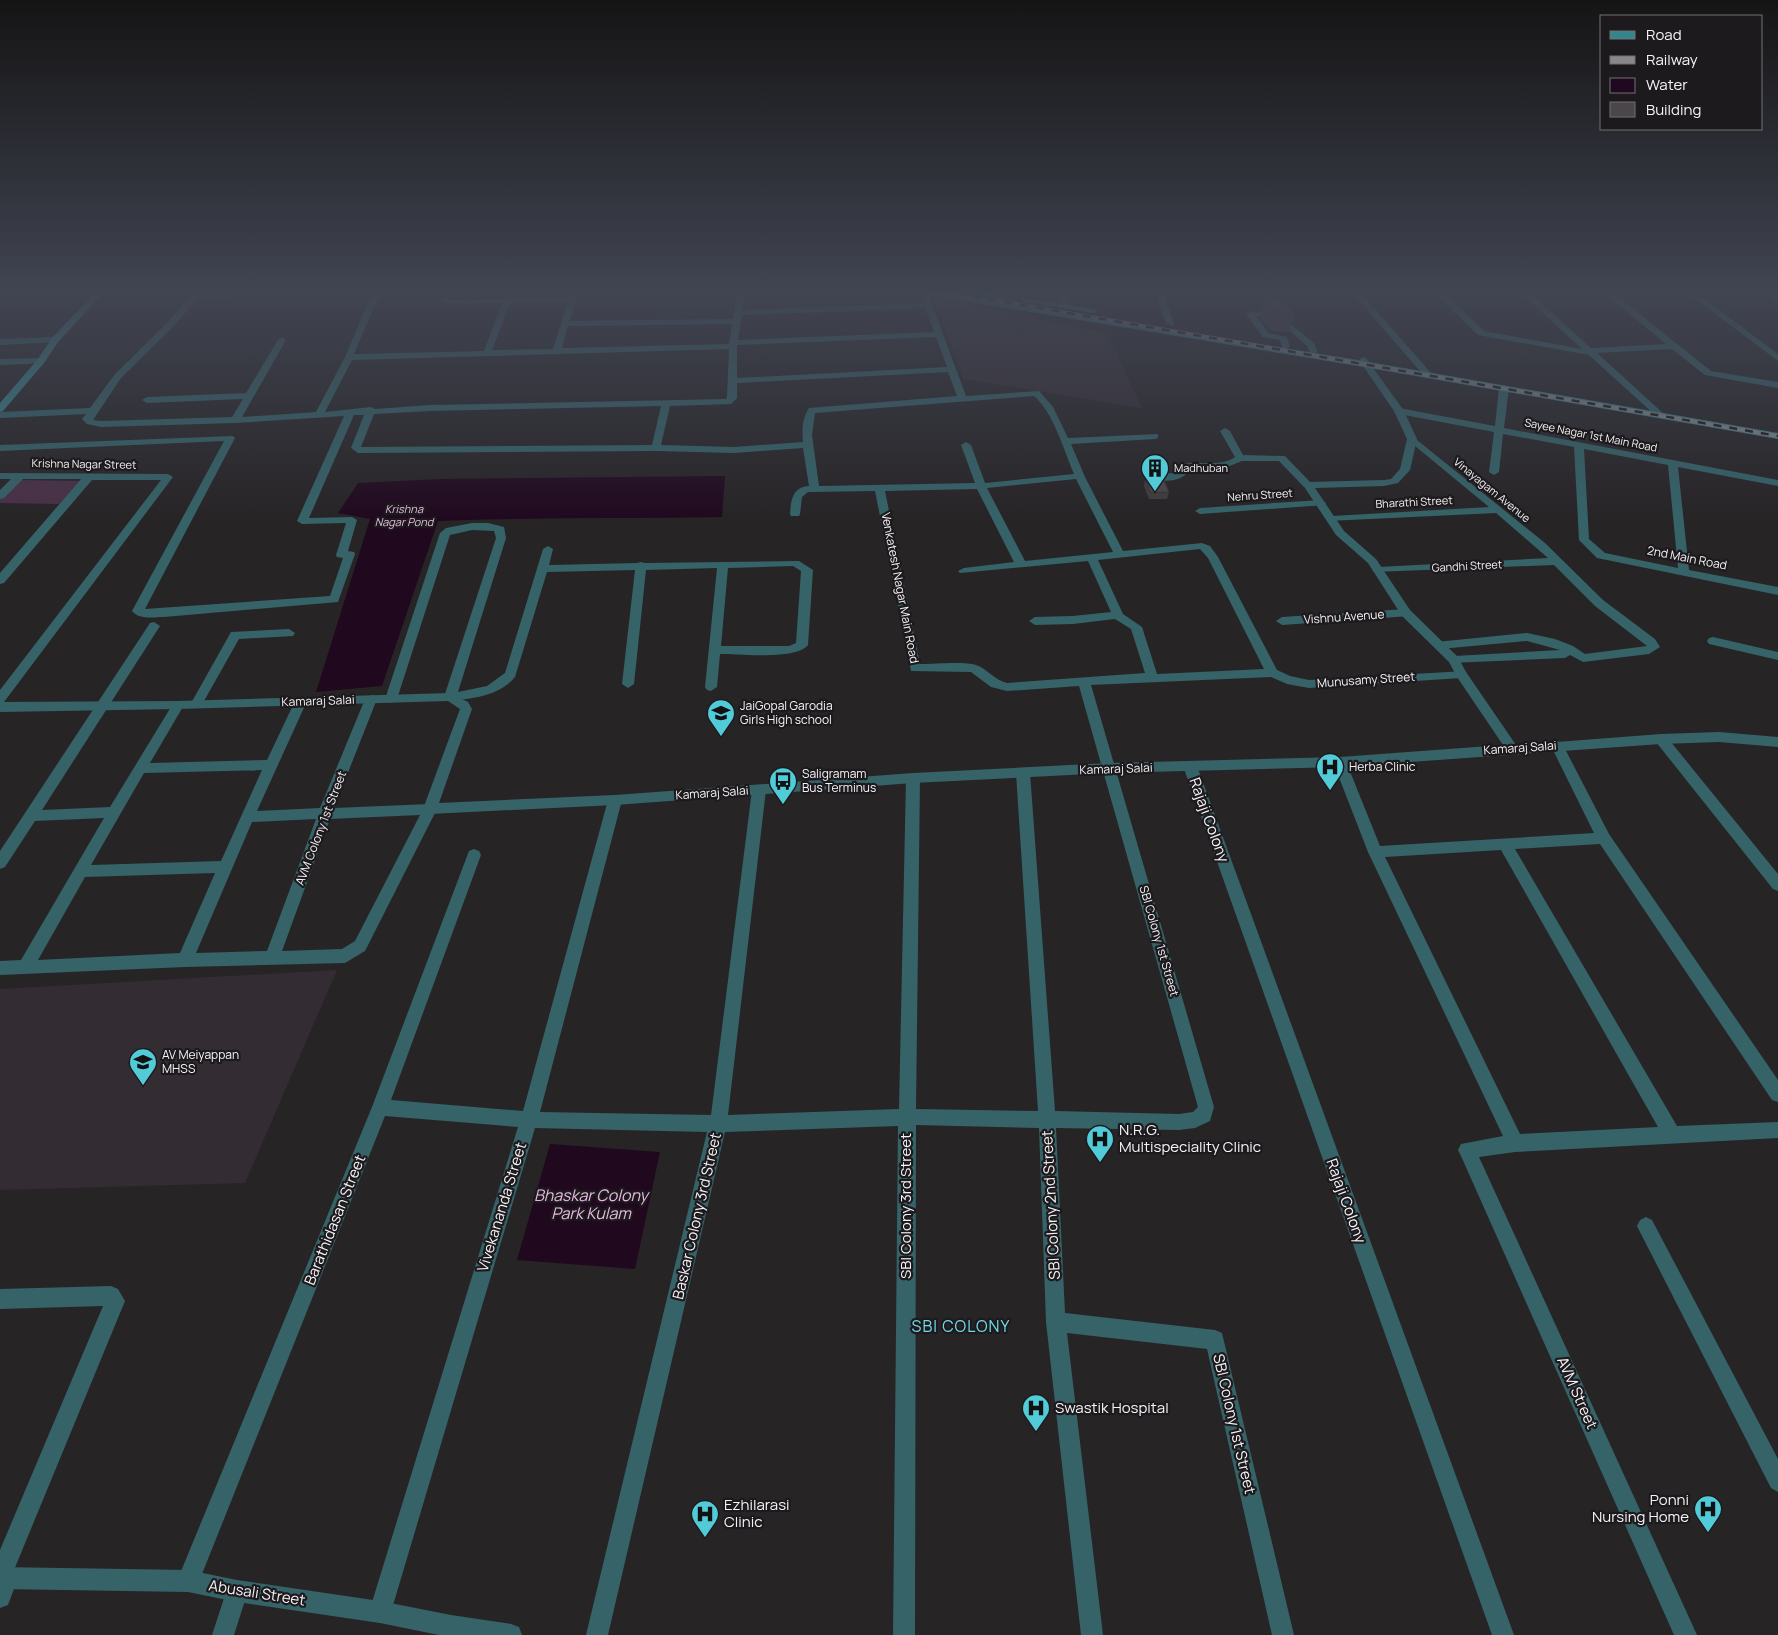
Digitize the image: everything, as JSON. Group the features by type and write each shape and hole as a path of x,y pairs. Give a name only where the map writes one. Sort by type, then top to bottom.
{"main road":[{"path":"0,409 35,367"},
{"path":"1394,367 1656,412 1778,436"},
{"path":"1426,373 1504,388 1778,431"}],"street":[{"path":"127,367 118,376 86,419 90,422 101,424 235,420 371,410 430,408 666,405 731,401 732,367"},
{"path":"235,420 266,367"},
{"path":"319,415 344,367"},
{"path":"1308,485 1384,483 1394,481 1404,470 1411,450 1412,439 1399,411 1368,367"},
{"path":"1421,367 1426,373"},
{"path":"1608,367 1656,412"},
{"path":"1699,367 1720,376 1778,385"},
{"path":"732,381 952,368 962,397"},
{"path":"1494,472 1504,388"},
{"path":"814,488 808,445 808,415 812,410 962,397 1036,393 1043,398 1119,554"},
{"path":"147,400 249,396"},
{"path":"656,448 666,405"},
{"path":"371,410 356,448 358,450 656,448 734,450 808,445"},
{"path":"0,415 92,411"},
{"name":"Sayee Nagar 1st Main Road","path":"1399,411 1778,483"},
{"path":"0,448 230,438 138,611 141,613 164,613 325,600 334,599 350,554 341,555 352,520 302,521 350,413"},
{"path":"1224,431 1240,458"},
{"path":"1065,441 1155,436"},
{"name":"Vinayagam Avenue","path":"1412,439 1540,545 1599,603 1651,642 1654,647 1649,650 1583,658 1569,649"},
{"path":"966,445 981,486 1021,565"},
{"name":"2nd Main Road","path":"1579,445 1584,540 1601,556 1778,591"},
{"path":"1151,477 1179,476 1181,474 1178,469 1180,468 1232,465 1240,458 1282,458 1308,485 1340,533 1358,547 1378,570 1406,613 1454,660 1461,674 1512,749"},
{"path":"1674,463 1684,571"},
{"name":"Krishna Nagar Street","path":"0,476 168,477 0,699"},
{"path":"0,496 20,476"},
{"path":"795,514 798,493 805,489 981,486 1080,476"},
{"path":"0,580 89,477"},
{"name":"Venkatesh Nagar Main Road","path":"880,489 915,668 973,668 980,671 990,682 1007,687 1152,676 1157,679 1272,673"},
{"name":"Nehru Street","path":"1200,511 1321,503"},
{"name":"Bharathi Street","path":"1332,520 1497,510"},
{"path":"0,968 185,960 345,956 356,951 430,809 466,709 451,693 500,542 500,529 494,527 456,528 445,533 392,695"},
{"path":"964,571 1195,545 1206,548 1210,552 1272,673"},
{"name":"Kamaraj Salai","path":"0,707 178,705 371,699 392,695 482,692 497,686 508,679 511,674 548,549"},
{"path":"1090,557 1121,620 1136,627 1152,676"},
{"name":"Gandhi Street","path":"1378,570 1556,561"},
{"path":"542,569 640,565 795,563 805,567 807,575 802,645 791,650 714,650"},
{"path":"710,687 723,564"},
{"path":"628,684 640,565"},
{"name":"Vishnu Avenue","path":"1282,621 1406,613"},
{"path":"1035,621 1073,620 1118,615"},
{"path":"0,863 154,626"},
{"path":"196,704 235,635 289,633"},
{"path":"1440,645 1527,637 1542,638 1569,649 1565,654 1454,660"},
{"path":"1713,641 1778,656"},
{"name":"Munusamy Street","path":"1272,673 1287,680 1309,684 1461,674"},
{"path":"1084,681 1109,768"},
{"name":"AVM Colony 1st Street","path":"272,958 325,814 371,699"},
{"path":"185,960 247,817 302,701"},
{"path":"25,968 114,812 178,705"},
{"name":"Kamaraj Salai","path":"430,809 615,800 913,778 1023,774 1109,768 1340,762 1661,739 1719,737 1778,742"},
{"path":"1661,739 1778,885"},
{"path":"1557,746 1604,838 1778,1094"},
{"path":"1340,762 1375,852 1515,1143 1778,1130"},
{"path":"140,768 271,765"},
{"name":"Rajaji Colony","path":"1190,766 1503,1635"},
{"name":"SBI Colony 1st Street","path":"1047,1120 1179,1122 1195,1120 1204,1115 1206,1107 1204,1093 1109,768"},
{"name":"SBI Colony 2nd Street","path":"1023,774 1047,1120 1056,1322 1092,1635"},
{"name":"SBI Colony 3rd Street","path":"904,1635 907,1117 913,778"},
{"name":"Baskar Colony 3rd Street","path":"597,1635 718,1124 759,790"},
{"name":"Vivekananda Street","path":"380,1612 528,1120 615,800"},
{"path":"247,817 430,809"},
{"path":"31,816 114,812"},
{"path":"1375,852 1604,838"},
{"path":"1505,844 1672,1135"},
{"name":"Barathidasan Street","path":"188,1581 380,1107 474,855"},
{"path":"81,871 225,867"},
{"path":"380,1107 528,1120 718,1124 907,1117 1047,1120"},
{"name":"AVM Street","path":"1515,1143 1467,1150 1686,1635"},
{"path":"1646,1226 1778,1481"},
{"path":"0,1299 111,1296 114,1301 2,1582"},
{"name":"SBI Colony 1st Street","path":"1056,1322 1215,1340 1283,1635"},
{"name":"Abusali Street","path":"2,1582 188,1581 237,1591 380,1612 450,1631 511,1635"},
{"path":"223,1635 237,1591"}],"shaded area":[{"path":"959,367 1123,367 1142,408 963,379"},
{"path":"19,480 80,481 59,504 0,503 0,499"},
{"name":"AV Meiyappan MHSS","path":"337,970 245,1183 0,1190 0,989"}],"water":[{"name":"Krishna Nagar Pond","path":"725,476 722,517 438,521 382,686 316,692 370,519 338,513 358,483 441,479"},
{"name":"Bhaskar Colony Park Kulam","path":"550,1144 660,1152 635,1269 517,1260"}],"building":[{"path":"1163,478 1169,492 1151,493 1145,479"}],"railway":[{"path":"1381,367 1778,436"}],"place":[{"name":"Madhuban","path":"1155,492"},
{"name":"JaiGopal Garodia Girls High school","path":"721,737"},
{"name":"Herba Clinic","path":"1330,791"},
{"name":"Saligramam Bus Terminus","path":"783,805"},
{"name":"AV Meiyappan MHSS","path":"143,1086"},
{"name":"N.R.G. Multispeciality Clinic","path":"1100,1163"},
{"name":"Swastik Hospital","path":"1036,1432"},
{"name":"Ponni Nursing Home","path":"1708,1533"},
{"name":"Ezhilarasi Clinic","path":"705,1538"}],"district":[{"name":"SBI COLONY","path":"961,1326"}]}
